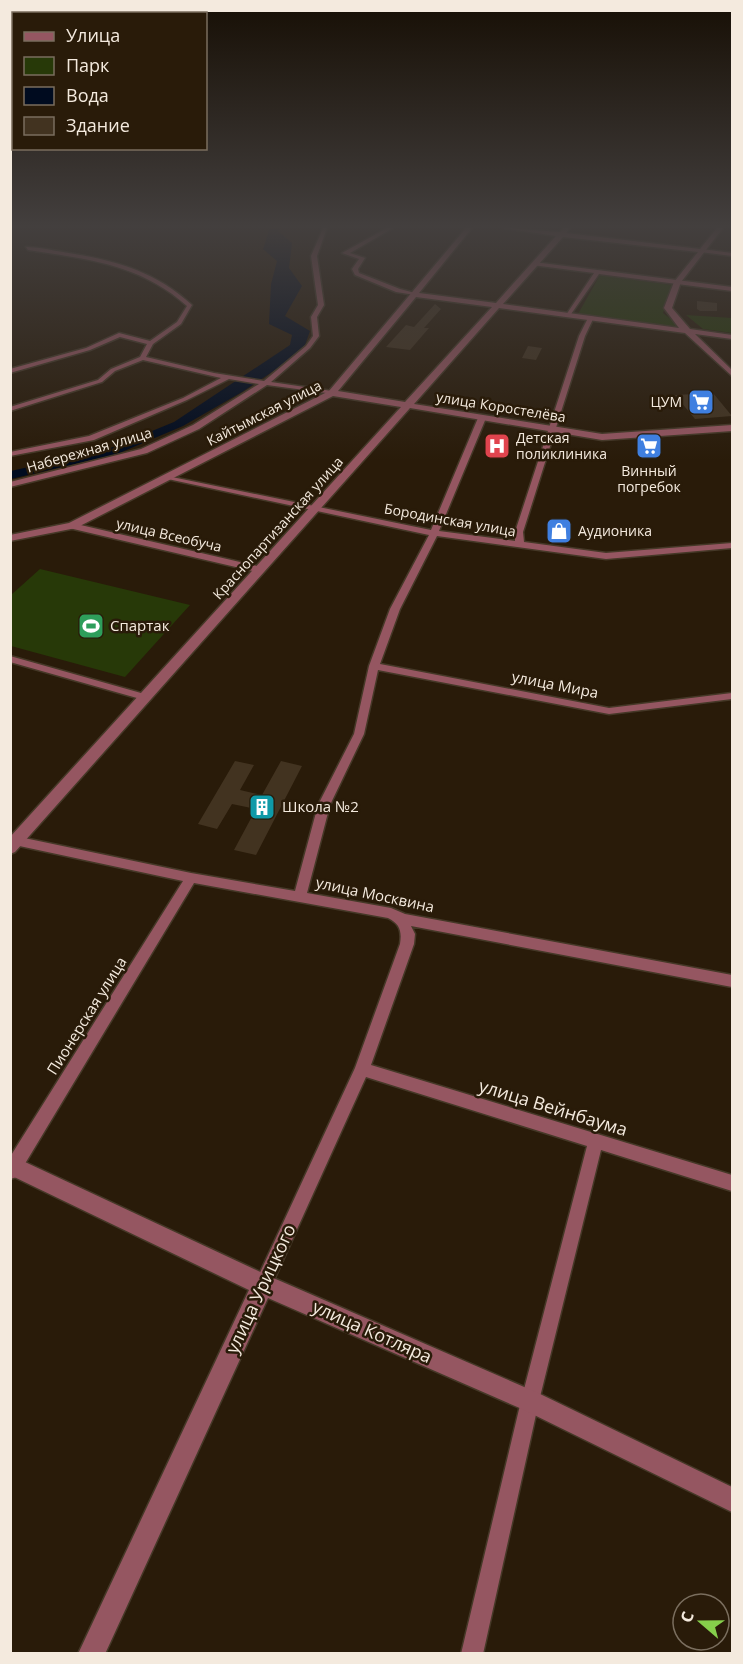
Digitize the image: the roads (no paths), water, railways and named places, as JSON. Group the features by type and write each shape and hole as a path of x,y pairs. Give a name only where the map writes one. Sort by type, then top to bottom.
{"street":[{"path":"10,409 100,381 113,370 142,358 151,343 179,323 190,306"},
{"name":"Набережная улица","path":"10,485 144,451 196,427 267,382 308,347 316,336 314,317 321,306"},
{"name":"Кайтымская улица","path":"10,538 72,526 332,393 403,306"},
{"name":"Краснопартизанская улица","path":"13,843 316,509 496,306"},
{"path":"502,306 732,337"},
{"path":"569,315 575,306"},
{"path":"669,306 668,308 688,330 732,374"},
{"path":"520,546 519,532 554,430 582,336 591,317"},
{"path":"10,371 88,349 119,334 151,343"},
{"name":"улица Коростелёва","path":"142,358 214,375 554,430 613,437 732,428"},
{"path":"10,454 91,438 175,404 230,376"},
{"path":"300,896 324,805 358,734 374,666 395,609 434,533 482,418"},
{"name":"Бородинская улица","path":"167,478 434,533 520,546 606,556 732,546"},
{"name":"улица Всеобуча","path":"72,526 261,570"},
{"path":"10,660 144,697"},
{"name":"улица Мира","path":"374,666 609,711 732,696"},
{"name":"улица Москвина","path":"13,843 191,878 300,896 391,914 402,919 732,981"},
{"name":"Пионерская улица","path":"12,1168 191,878"},
{"name":"улица Урицкого","path":"91,1653 362,1069 407,944 408,934 402,919"},
{"name":"улица Вейнбаума","path":"362,1069 595,1143 732,1183"},
{"path":"472,1653 530,1401 595,1143"},
{"name":"улица Котляра","path":"12,1168 263,1284 530,1401 732,1500"}],"water":[{"path":"270,306 291,306 285,316 310,331 305,345 281,366 242,392 183,426 117,454 11,479 11,471 108,449 174,422 290,345 292,335 269,324"}],"place":[{"name":"ЦУМ","path":"701,402"},
{"name":"Детская поликлиника","path":"497,446"},
{"name":"Винный погребок","path":"649,446"},
{"name":"Аудионика","path":"559,531"},
{"name":"Спартак","path":"91,626"},
{"name":"Школа №2","path":"262,807"}]}
